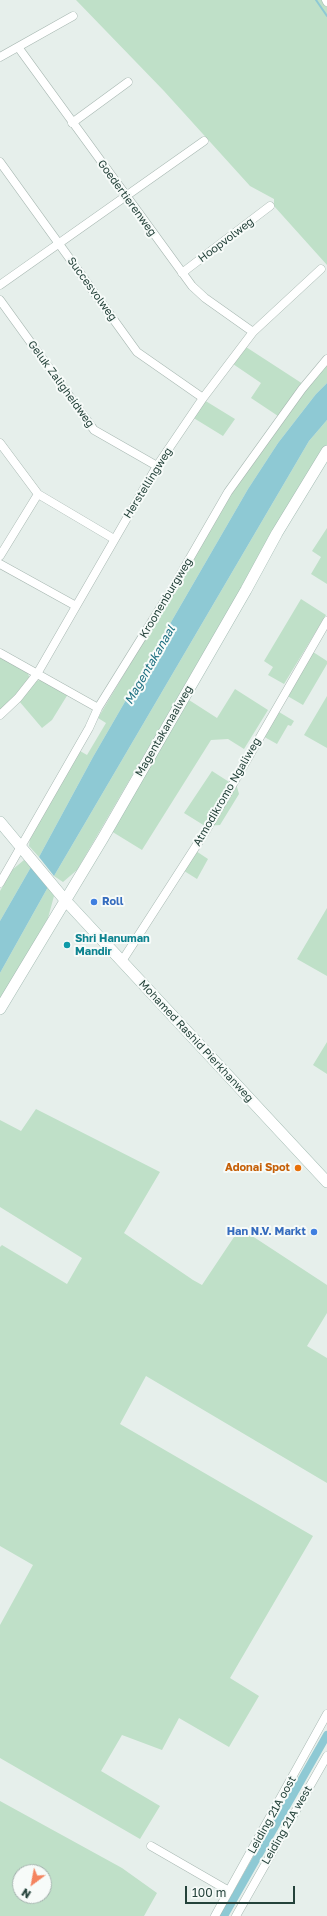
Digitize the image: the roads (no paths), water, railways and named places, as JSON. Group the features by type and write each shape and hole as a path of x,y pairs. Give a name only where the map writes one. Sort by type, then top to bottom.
{"street":[{"path":"0,57 73,16"},
{"name":"Goedertierenweg","path":"18,47 182,273 206,298 253,332"},
{"path":"72,123 128,82"},
{"path":"0,285 204,141"},
{"name":"Succesvolweg","path":"0,162 137,352 203,398"},
{"name":"Hoopvolweg","path":"182,273 270,206"},
{"name":"Herstellingweg","path":"0,715 18,698 37,674 157,466 203,398 253,332 321,269"},
{"name":"Geluk Zaligheidweg","path":"0,300 94,430 157,466"},
{"name":"Kroonenburgweg","path":"0,883 98,708 168,595 228,492 302,389 327,359"},
{"path":"0,442 38,494 114,539"},
{"name":"Magentakanaalweg","path":"0,1009 66,900 246,590 277,533 327,451"},
{"path":"0,556 38,494"},
{"path":"0,564 76,606"},
{"name":"Atmodikromo Ngaliweg","path":"122,961 207,829 327,621"},
{"path":"0,653 98,708"},
{"name":"Mohamed Rashid Pierkhanweg","path":"0,822 66,900 327,1182"},
{"name":"Leiding 21A oost","path":"215,1916 327,1714"},
{"name":"Leiding 21A west","path":"236,1916 327,1756"},
{"path":"151,1846 229,1891"}],"water":[{"name":"Magentakanaal","path":"327,383 327,420 309,441 54,876 39,857 93,757 248,489 278,443 316,394"},
{"path":"31,867 48,887 0,973 0,921"}],"waterway":[{"path":"316,0 327,16"},
{"path":"224,1916 327,1735"}],"place":[{"name":"Roll","path":"94,902"},
{"name":"Shri Hanuman Mandir","path":"67,945"},
{"name":"Adonai Spot","path":"298,1168"},
{"name":"Han N.V. Markt","path":"314,1232"}]}
